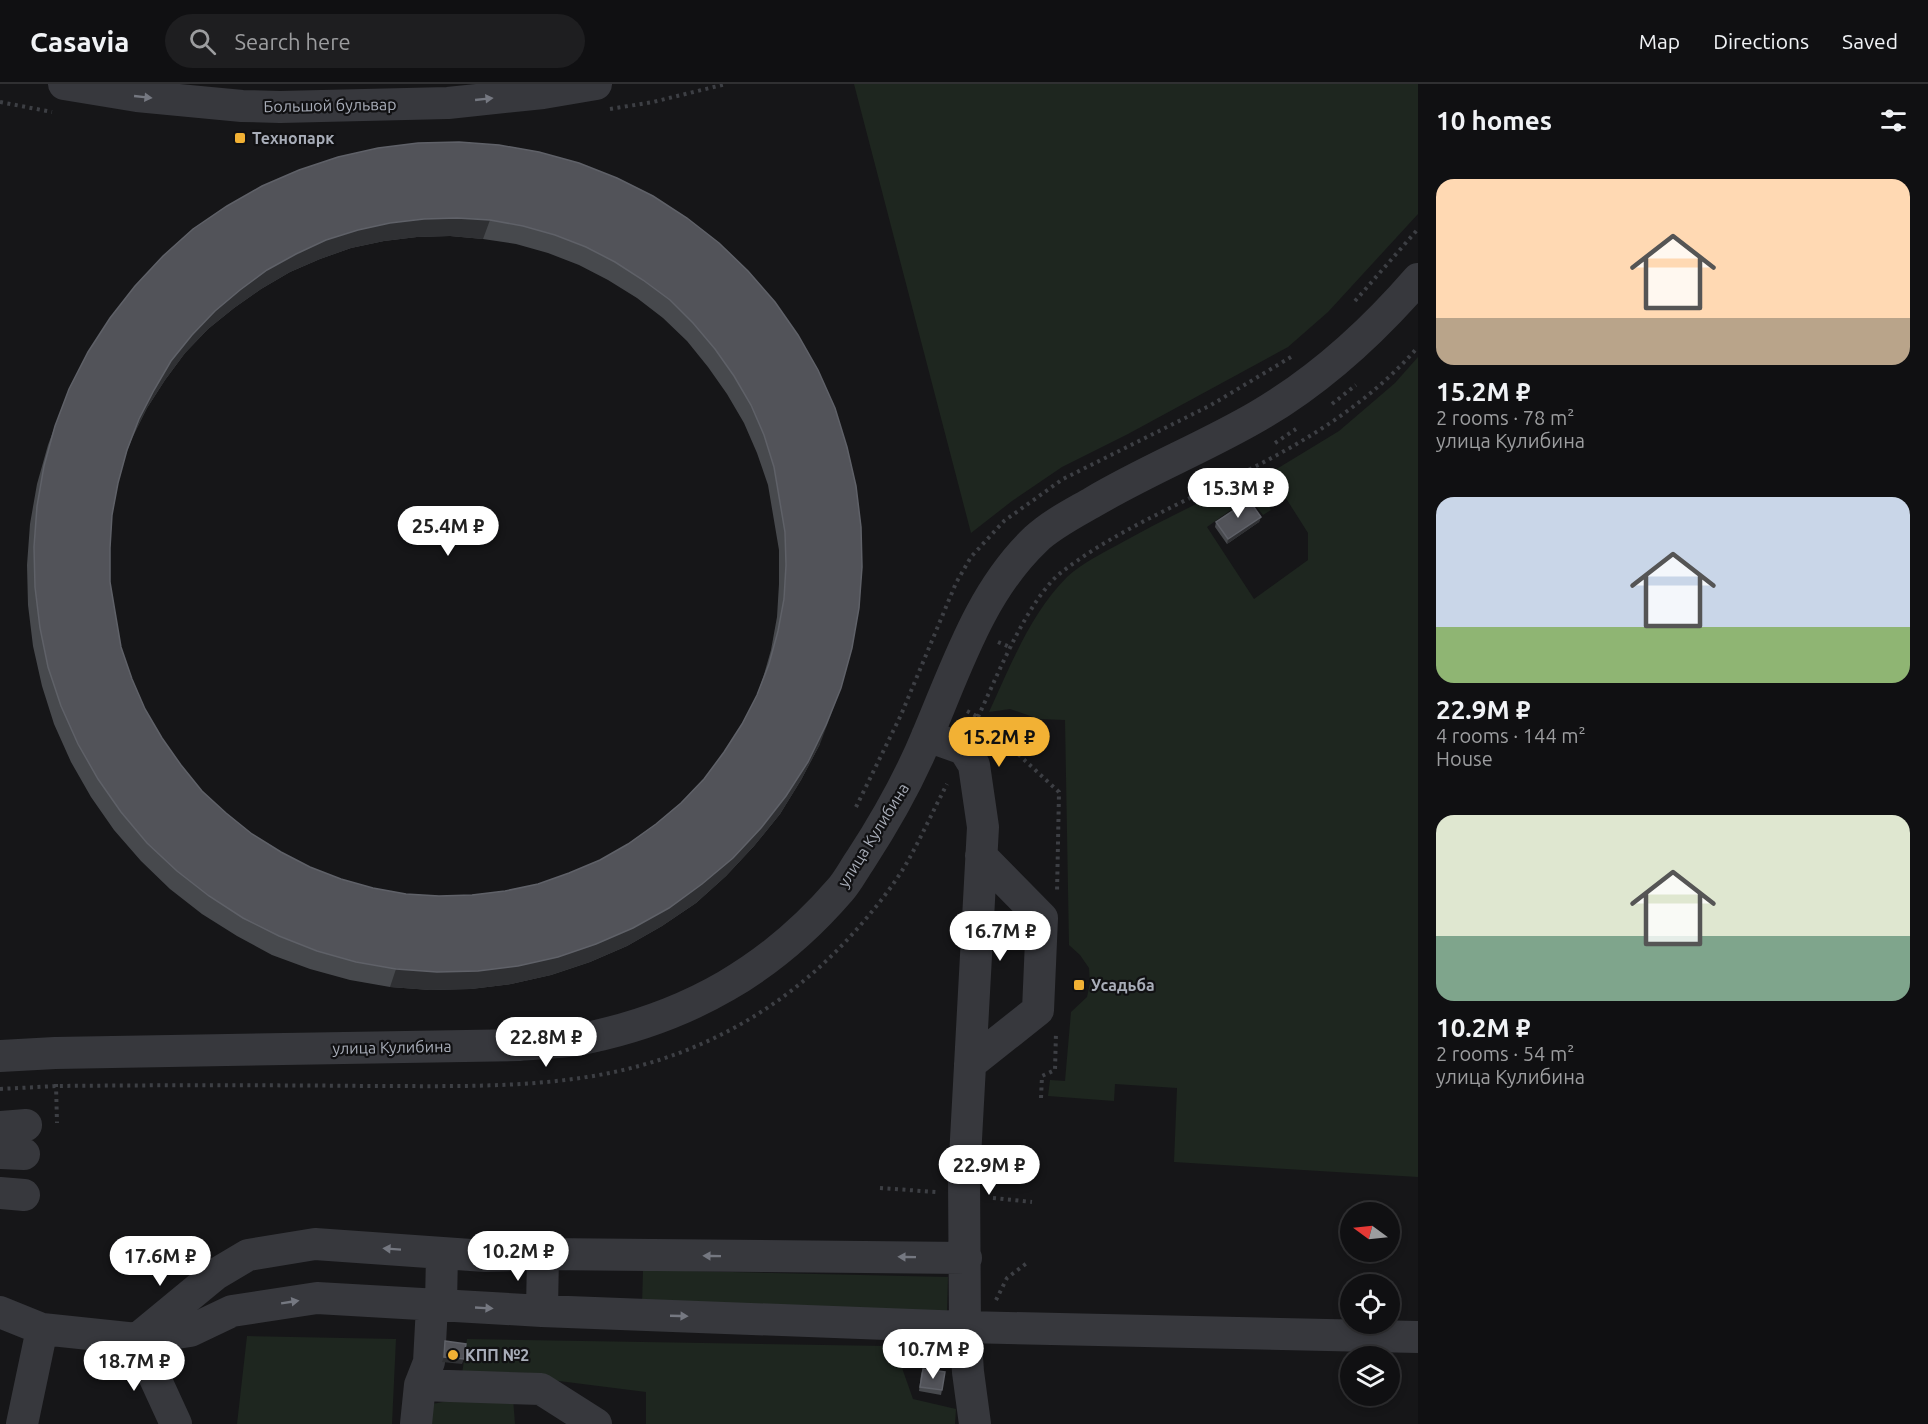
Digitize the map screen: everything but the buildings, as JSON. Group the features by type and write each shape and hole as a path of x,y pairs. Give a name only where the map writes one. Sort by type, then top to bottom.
{"street":[{"name":"Большой бульвар","path":"64,84 137,96 242,106 280,107 447,93 543,93 596,84"},
{"name":"улица Кулибина","path":"0,1056 55,1053 519,1045 584,1039 635,1026 683,1008 731,985 771,957 842,888 898,798 939,740 976,622 1014,564 1038,537 1109,492 1259,415 1311,381 1352,349 1418,279"},
{"path":"939,740 964,749 974,765 983,827 964,1176 965,1327 975,1424"},
{"path":"970,1064 1038,1010 1042,918 981,856"},
{"path":"137,1339 216,1274 248,1255 315,1244 485,1256 543,1254 966,1258"},
{"path":"416,1424 420,1385 429,1362 442,1253"},
{"path":"542,1311 543,1254"},
{"path":"0,1312 42,1329 137,1339 190,1331 232,1311 317,1298 542,1311 965,1327 1418,1337"},
{"path":"22,1424 42,1329"},
{"path":"137,1339 176,1424"},
{"path":"420,1385 541,1389 596,1424"}],"path":[{"path":"1349,307 1418,230"},
{"path":"978,717 1020,630 1052,580 1101,545 1148,519 1255,468 1352,407 1399,369 1418,347"},
{"path":"855,810 901,715 956,583 971,557 1004,521 1064,479 1211,405 1295,354"},
{"path":"1327,408 1361,380"},
{"path":"1267,447 1301,426"},
{"path":"1030,599 1036,604"},
{"path":"993,650 1002,633"},
{"path":"997,642 1012,648"},
{"path":"939,740 970,702"},
{"path":"56,1090 57,1123"},
{"path":"880,1188 936,1193"},
{"path":"992,1198 1032,1202"},
{"path":"994,1305 1006,1278 1027,1263"}],"shaded area":[{"path":"854,84 1418,84 1418,214 1328,312 1288,347 1128,434 1062,467 1012,501 971,533"},
{"path":"1418,357 1418,1177 1174,1162 1177,1088 1115,1084 1114,1101 1048,1096 1050,1080 1065,1081 1071,1012 1087,997 1090,983 1089,968 1069,945 1065,720 1039,719 1010,709 989,712 1032,624 1042,607 1067,577 1086,563 1137,534 1253,476 1271,510 1263,515 1249,497 1207,527 1254,599 1308,560 1308,533 1270,473 1339,431 1395,383"},
{"path":"643,1270 948,1277 947,1312 642,1305"},
{"path":"247,1336 396,1339 392,1424 237,1424"},
{"path":"467,1339 887,1346 901,1365 913,1399 956,1409 955,1424 646,1424 646,1392 543,1379 531,1373 472,1372 462,1374"},
{"path":"485,1394 513,1398 515,1424 421,1424 411,1408"}],"place":[{"name":"Технопарк","path":"240,138"},
{"name":"Усадьба","path":"1079,985"},
{"name":"КПП №2","path":"453,1355"}]}
